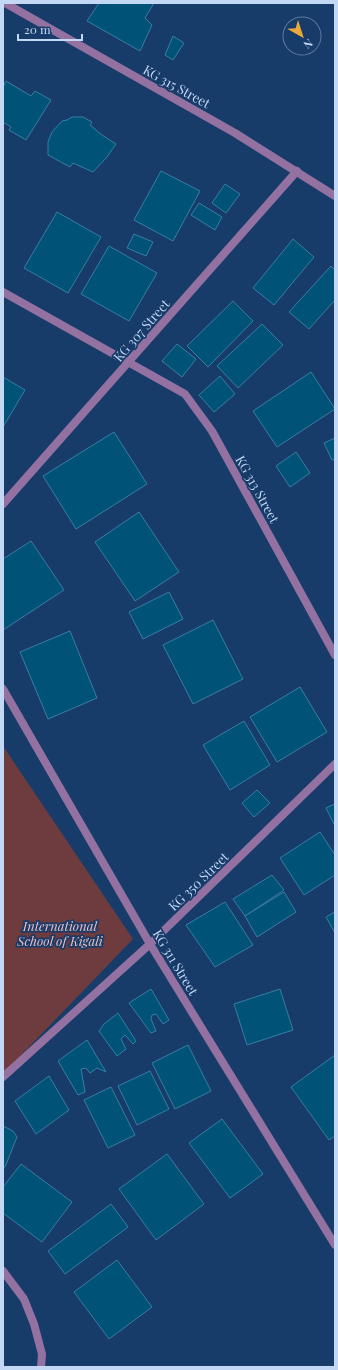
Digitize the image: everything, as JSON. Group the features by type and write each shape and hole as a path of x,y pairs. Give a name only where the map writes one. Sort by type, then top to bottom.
{"street":[{"name":"KG 315 Street","path":"5,3 235,133 335,196"},
{"name":"KG 307 Street","path":"3,504 297,171"},
{"name":"KG 313 Street","path":"3,292 185,394 212,430 335,654"},
{"name":"KG 311 Street","path":"3,689 150,944 335,1245"},
{"name":"KG 350 Street","path":"3,1077 150,944 335,764"},
{"path":"3,1271 24,1299 34,1324 42,1354 41,1367"}],"green space":[{"name":"International School of Kigali","path":"3,746 133,939 3,1074"}],"building":[{"path":"99,3 154,3 145,18 152,25 140,51 87,21"},
{"path":"173,36 184,43 173,60 165,55"},
{"path":"6,81 31,96 35,91 51,100 26,140 9,130 11,127 3,122 3,87"},
{"path":"72,117 83,117 92,122 90,125 116,144 107,157 93,172 73,163 70,167 48,155 48,142 52,132 62,121"},
{"path":"161,171 200,191 173,241 134,220"},
{"path":"225,184 240,194 226,213 212,203"},
{"path":"199,203 222,217 215,230 191,215"},
{"path":"57,212 101,237 68,293 24,268"},
{"path":"134,234 153,242 146,256 127,248"},
{"path":"293,239 314,257 274,305 253,288"},
{"path":"109,246 157,273 129,321 81,294"},
{"path":"331,266 335,270 335,300 309,329 289,312"},
{"path":"233,301 253,321 208,367 187,346"},
{"path":"262,324 283,345 238,388 217,366"},
{"path":"177,344 196,359 182,377 162,361"},
{"path":"311,372 335,409 277,447 253,411"},
{"path":"220,376 235,394 214,412 199,395"},
{"path":"3,377 25,390 3,427"},
{"path":"114,432 147,484 76,529 43,476"},
{"path":"335,438 335,459 332,460 324,443"},
{"path":"296,452 310,473 290,487 276,466"},
{"path":"139,512 179,572 135,601 95,542"},
{"path":"31,541 64,590 3,630 3,559"},
{"path":"169,592 183,619 143,639 129,612"},
{"path":"213,620 243,679 193,704 163,645"},
{"path":"70,631 97,698 48,719 20,652"},
{"path":"300,687 327,732 277,762 250,717"},
{"path":"244,721 270,765 230,790 203,745"},
{"path":"257,790 270,803 254,817 242,803"},
{"path":"335,804 335,826 326,808"},
{"path":"320,832 335,855 335,875 304,895 280,858"},
{"path":"272,875 284,890 245,916 233,899"},
{"path":"284,892 296,912 257,937 245,916"},
{"path":"225,902 253,945 215,967 186,925"},
{"path":"335,912 335,933 326,917"},
{"path":"151,989 169,1020 163,1024 156,1014 152,1015 151,1019 156,1031 151,1033 129,1003"},
{"path":"280,989 293,1030 247,1045 234,1004"},
{"path":"118,1013 136,1041 133,1044 125,1035 121,1039 126,1049 117,1056 99,1031 104,1024"},
{"path":"87,1040 106,1072 97,1068 90,1073 86,1068 81,1069 85,1092 78,1095 58,1061"},
{"path":"188,1045 211,1091 175,1109 152,1063"},
{"path":"335,1055 335,1136 329,1140 291,1087"},
{"path":"150,1071 169,1109 137,1125 118,1086"},
{"path":"49,1076 69,1110 36,1134 15,1101"},
{"path":"111,1087 135,1135 108,1148 84,1100"},
{"path":"222,1119 263,1174 230,1198 189,1143"},
{"path":"3,1126 13,1131 17,1137 5,1167 3,1167"},
{"path":"167,1154 204,1204 156,1240 119,1189"},
{"path":"21,1164 72,1202 42,1242 3,1213 3,1187"},
{"path":"111,1204 128,1227 65,1274 48,1251"},
{"path":"117,1260 152,1307 109,1339 74,1292"}]}
